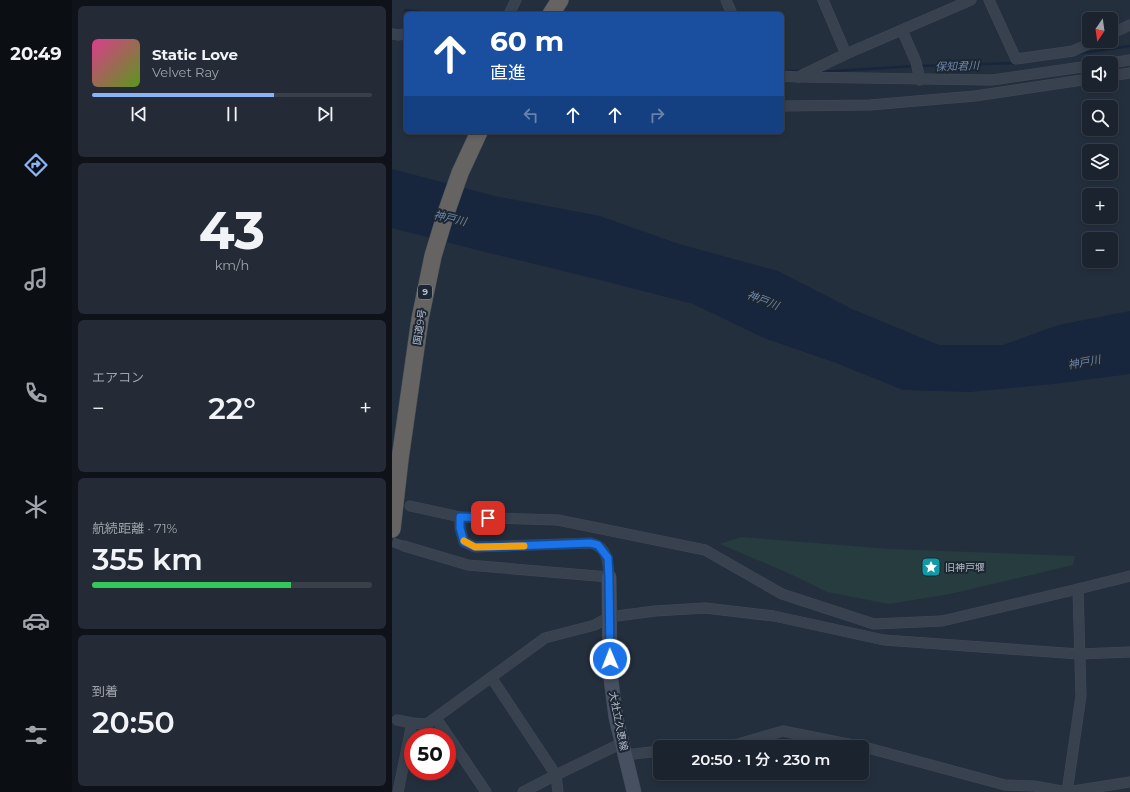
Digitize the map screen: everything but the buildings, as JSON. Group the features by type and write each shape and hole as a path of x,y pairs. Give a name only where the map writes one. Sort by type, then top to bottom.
{"highway":[{"path":"552,12 560,0"},
{"name":"国道9号","path":"392,529 400,459 420,319 433,256 460,173 478,134"}],"main road":[{"name":"大社立久恵線","path":"609,577 610,672 616,718 634,792"}],"street":[{"path":"510,12 516,0"},
{"path":"726,0 731,12"},
{"path":"823,0 846,54"},
{"path":"798,77 846,54 971,0"},
{"path":"989,0 1016,59 1073,51 1082,47"},
{"path":"1118,31 1130,25"},
{"path":"902,30 916,62 920,80"},
{"path":"392,34 404,34"},
{"path":"1118,62 1130,60"},
{"path":"784,76 920,80 992,80 1082,67"},
{"path":"1118,75 1130,73"},
{"path":"784,106 870,105 967,97 1082,80"},
{"path":"410,506 460,517 558,520 705,550 782,594 874,624 942,621 1130,576"},
{"path":"404,546 468,565 609,577 608,558 598,545 590,543 475,547 464,542 460,528 460,517"},
{"path":"1067,792 1080,696 1078,589"},
{"path":"397,720 427,724 545,638 596,625 609,617 655,611 705,608 774,616 884,640 1079,654 1130,652"},
{"path":"491,677 556,775 558,792"},
{"path":"436,718 486,792"},
{"path":"398,792 412,723"},
{"path":"752,740 783,731 828,740"},
{"path":"869,748 1005,785 1034,786 1067,792 1130,782"},
{"path":"524,792 556,775 623,749 653,751"}],"green space":[{"path":"741,537 889,549 1075,556 1073,565 950,594 889,604 827,592 786,572 720,544"}],"water":[{"name":"神戸川","path":"392,169 495,196 600,216 679,244 778,271 852,309 939,345 1003,345 1058,325 1130,311 1130,374 1054,384 970,392 903,390 836,363 764,338 693,304 392,228"}],"waterway":[{"name":"保知君川","path":"405,10 421,12"},
{"name":"保知君川","path":"1076,54 1130,46"},
{"name":"保知君川","path":"920,66 1017,63"},
{"name":"保知君川","path":"818,72 915,66"},
{"name":"保知君川","path":"784,71 801,71"}],"tunnel":[{"path":"392,542 404,546"}],"slow traffic":[{"path":"464,541 475,547 524,546"}],"place":[{"name":"旧神戸堰","path":"931,567"}],"route":[{"path":"488,518 460,517 460,528 464,542 475,547 590,543 598,545 608,558 610,659"}]}
